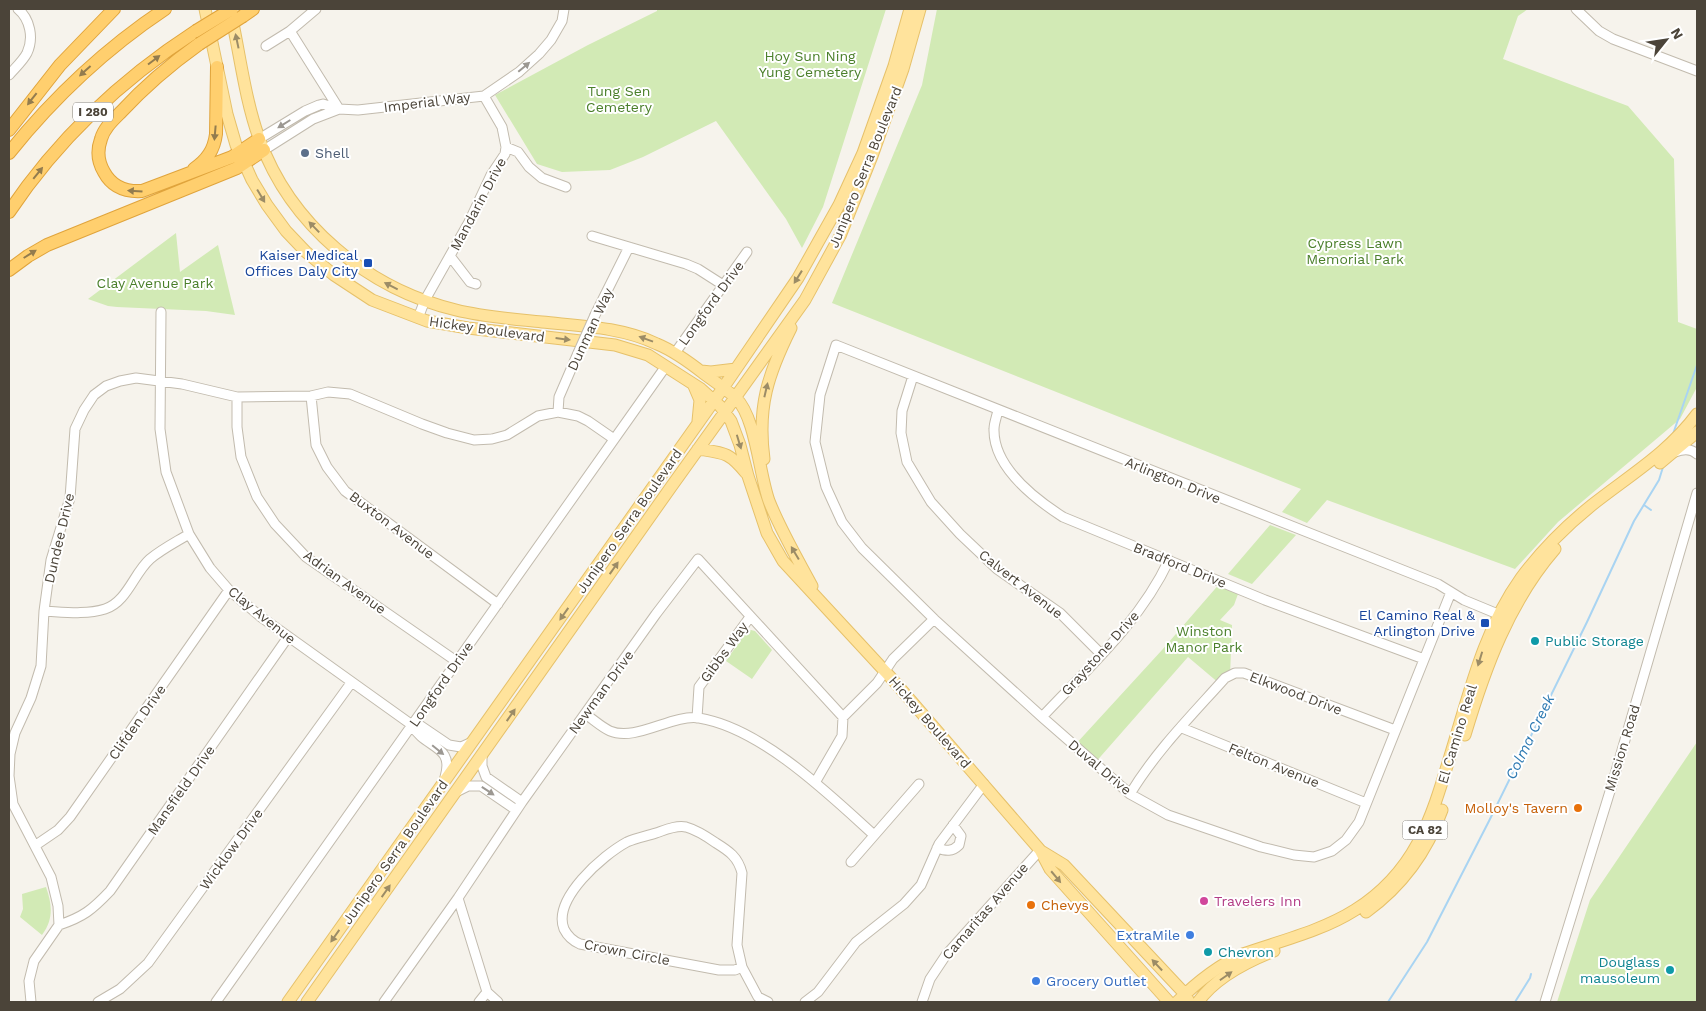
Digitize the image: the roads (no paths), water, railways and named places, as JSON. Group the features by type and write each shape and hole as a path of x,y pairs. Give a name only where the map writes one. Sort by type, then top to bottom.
{"highway":[{"name":"I 280","path":"9,153 49,106 83,73 119,42 165,9"},
{"path":"9,130 60,65 111,10"},
{"name":"I 280","path":"9,212 50,158 98,107 145,67 196,30 239,11"},
{"path":"239,11 154,79 126,107 102,134 99,144 99,158 104,172 112,183 123,189 142,191 242,158"},
{"path":"181,177 202,163 214,145 216,134 217,67"},
{"path":"9,270 47,245 143,207 242,158 262,145"}],"main road":[{"name":"Hickey Boulevard","path":"205,9 229,121 242,158 259,194 296,242 319,264 372,300 418,318 468,328 615,345 648,355 692,382 714,400 725,412 736,433 767,533 774,548 792,572 818,596 893,680 1040,850 1050,869 1061,882 1169,1002"},
{"name":"Junipero Serra Boulevard","path":"288,1002 475,741 698,424 798,278 839,205 874,125 894,66 910,9"},
{"name":"Junipero Serra Boulevard","path":"308,1002 805,300 840,236 872,156 903,69 920,9"},
{"name":"Hickey Boulevard","path":"239,11 250,104 262,145 288,195 313,227 332,246 360,267 384,282 425,300 459,311 623,332 658,344 701,371 736,398 743,408 751,430 766,491 780,527 818,596"},
{"path":"766,491 762,434 765,396 777,356 805,300"},
{"path":"701,371 711,372 736,369"},
{"path":"692,382 700,400 698,424"},
{"name":"El Camino Real","path":"1198,1002 1227,975 1259,956 1336,929 1361,916 1384,898 1406,876 1422,853 1436,825 1504,616 1520,579 1550,544 1593,504 1664,451 1697,414"},
{"name":"El Camino Real","path":"1183,1000 1207,974 1236,957 1344,916 1367,902 1399,871 1416,848 1429,821 1484,649 1504,616 1542,564 1569,534 1599,508 1674,452 1697,432"},
{"path":"698,449 724,453 732,458 748,476"},
{"name":"Hickey Boulevard","path":"1040,850 1064,866 1183,1000"}],"street":[{"path":"9,76 27,53 29,43 30,25 28,18 18,9"},
{"path":"266,46 290,31 316,9"},
{"name":"Imperial Way","path":"262,145 301,113 323,104 339,109 358,110 484,96 519,72 539,54 551,40 562,21 564,9"},
{"path":"1576,9 1599,31 1613,39 1697,71"},
{"path":"290,31 339,109"},
{"name":"Mandarin Drive","path":"418,318 425,300 469,222 491,175 505,154 506,147 502,127 484,96"},
{"path":"506,147 518,152 542,178 566,187"},
{"path":"592,236 698,269 723,285"},
{"name":"Dunman Way","path":"558,412 559,397 595,315 629,247"},
{"name":"Longford Drive","path":"675,354 747,252"},
{"name":"Mandarin Drive","path":"450,256 470,282 476,284"},
{"name":"Clay Avenue","path":"162,312 160,429 166,472 189,534 210,568 229,590 261,617 412,725 421,726 455,747 475,741"},
{"name":"Arlington Drive","path":"836,345 1438,584 1451,592 1504,616"},
{"name":"Duval Drive","path":"836,345 820,395 815,442 826,487 842,522 862,548 934,619 1042,717 1130,794 1168,815 1252,844 1294,855 1314,857 1332,851 1346,840 1359,822 1451,592"},
{"name":"Longford Drive","path":"216,1002 666,366"},
{"name":"Calvert Avenue","path":"913,376 902,411 901,433 907,462 931,502 960,534 997,569 1060,613 1101,654"},
{"name":"Dundee Drive","path":"59,925 58,906 51,877 13,804 9,776 10,754 15,732 31,698 41,666 44,611 51,560 70,498 74,429 94,394 106,386 136,378 182,384 236,397 311,396 328,392 350,394 422,424 474,440 492,439 507,435 538,416 558,412 578,416 614,439"},
{"name":"Buxton Avenue","path":"311,396 316,445 327,467 345,490 498,604"},
{"name":"Adrian Avenue","path":"236,397 241,457 257,497 275,524 306,557 456,661"},
{"name":"Bradford Drive","path":"998,410 994,429 996,446 1012,474 1039,502 1063,517 1265,600 1424,659"},
{"path":"1674,452 1689,449 1697,454"},
{"name":"Mission Road","path":"1545,1002 1611,788 1697,493"},
{"path":"44,611 90,613 107,609 119,601 134,578 150,559 189,534"},
{"name":"Newman Drive","path":"384,1002 458,898 516,810 656,614 698,559 843,717"},
{"name":"Graystone Drive","path":"1042,717 1125,629 1158,584 1169,560"},
{"name":"Clifden Drive","path":"36,845 58,830 70,816 229,590"},
{"name":"Gibbs Way","path":"697,718 699,687 750,617"},
{"path":"816,781 842,736 843,717 877,683 893,659 934,619"},
{"name":"Mansfield Drive","path":"59,925 78,918 95,907 110,892 288,637"},
{"name":"Elkwood Drive","path":"1130,794 1143,773 1225,678 1235,673 1244,673 1395,730"},
{"name":"Wicklow Drive","path":"98,1002 120,989 148,963 351,683"},
{"path":"585,714 610,731 617,733 636,732 674,721 697,718 727,726 758,742 816,781 874,835"},
{"name":"Clay Avenue","path":"412,725 416,734 443,753 446,758 448,764 444,782"},
{"name":"Felton Avenue","path":"1182,728 1366,803"},
{"path":"482,755 482,766 486,777 522,802"},
{"path":"851,862 919,784"},
{"path":"805,1002 818,992 856,942 904,904 921,885 937,848 984,784"},
{"path":"456,792 468,786 481,786 516,810"},
{"path":"937,848 949,851 959,845 961,836 953,825"},
{"name":"Crown Circle","path":"742,967 735,970 719,970 580,944 566,933 561,921 562,911 565,903 589,872 628,842 672,827 684,827 699,831 733,854 740,864 742,873 737,945 742,967 758,997 768,1002"},
{"name":"Camaritas Avenue","path":"922,1002 930,978 946,955 1040,850"},
{"path":"458,898 487,992 498,1002"},
{"path":"31,1002 29,981 34,961 59,925"},
{"path":"479,1002 487,992"}],"waterway":[{"name":"Colma Creek","path":"1673,434 1697,365"},
{"name":"Colma Creek","path":"1388,1002 1427,942 1587,622 1634,521 1659,480 1663,467"},
{"path":"1644,505 1651,510"},
{"path":"1515,1002 1531,974"}],"place":[{"name":"Shell","path":"305,153"},
{"name":"Kaiser Medical Offices Daly City","path":"368,263"},
{"name":"El Camino Real & Arlington Drive","path":"1485,623"},
{"name":"Public Storage","path":"1535,641"},
{"name":"Molloy's Tavern","path":"1578,808"},
{"name":"Travelers Inn","path":"1204,901"},
{"name":"Chevys","path":"1031,905"},
{"name":"ExtraMile","path":"1190,935"},
{"name":"Chevron","path":"1208,952"},
{"name":"Douglass mausoleum","path":"1670,970"},
{"name":"Grocery Outlet","path":"1036,981"}],"park label":[{"name":"Hoy Sun Ning Yung Cemetery","path":"810,64"},
{"name":"Tung Sen Cemetery","path":"619,99"},
{"name":"Cypress Lawn Memorial Park","path":"1355,252"},
{"name":"Clay Avenue Park","path":"155,283"},
{"name":"Winston Manor Park","path":"1204,640"}]}
